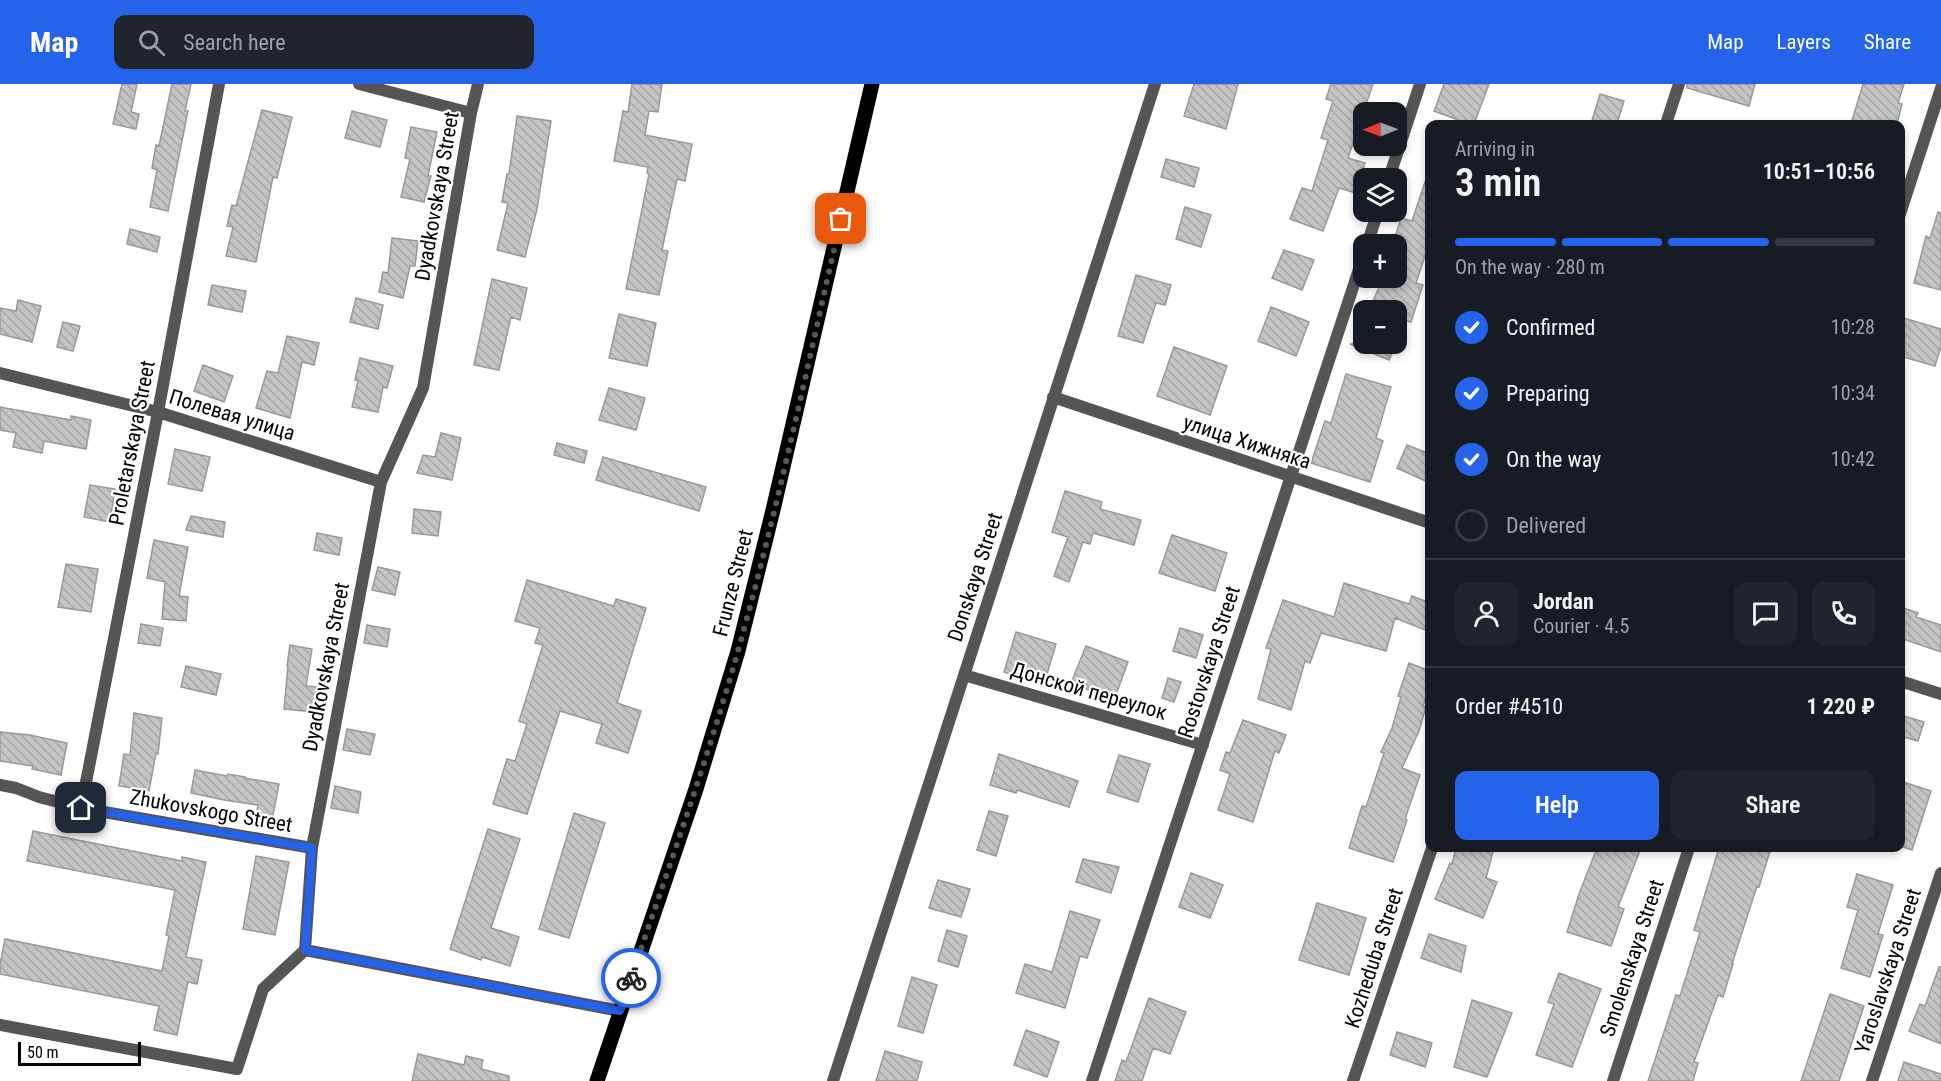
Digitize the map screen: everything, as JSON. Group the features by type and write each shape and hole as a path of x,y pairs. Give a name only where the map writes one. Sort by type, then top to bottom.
{"main road":[{"name":"Frunze Street","path":"597,1081 696,789 738,651 872,84"}],"street":[{"name":"Proletarskaya Street","path":"81,808 219,84"},
{"path":"359,84 471,113"},
{"name":"Dyadkovskaya Street","path":"305,950 312,848 381,482 423,388 478,84"},
{"name":"Donskaya Street","path":"833,1081 1155,84"},
{"path":"1392,168 1420,84"},
{"path":"1667,120 1679,84"},
{"path":"1905,199 1941,88"},
{"name":"Rostovskaya Street","path":"1092,1081 1353,287"},
{"name":"Полевая улица","path":"0,374 158,412 381,482"},
{"name":"улица Хижняка","path":"1053,398 1425,522"},
{"name":"Донской переулок","path":"964,675 1203,745"},
{"path":"1905,683 1941,694"},
{"name":"Zhukovskogo Street","path":"0,785 81,808 312,848"},
{"name":"Kozheduba Street","path":"1353,1081 1430,852"},
{"name":"Smolenskaya Street","path":"1613,1081 1688,852"},
{"name":"Yaroslavskaya Street","path":"1872,1081 1941,873"},
{"path":"0,1025 237,1069 263,988 305,950 620,1011"}],"building":[{"path":"122,84 137,84 131,112 139,114 136,129 113,124"},
{"path":"172,84 191,84 185,111 188,111 168,211 150,207 157,170 152,168 156,145 159,146"},
{"path":"632,84 662,84 658,112 649,111 645,135 692,144 685,181 677,179 662,250 668,251 659,295 626,289 649,174 647,173 648,167 614,161 623,111 628,112"},
{"path":"1194,84 1238,84 1226,129 1184,116"},
{"path":"1331,84 1373,84 1367,102 1353,102 1353,143 1348,158 1365,163 1364,168 1353,168 1353,192 1339,188 1323,231 1290,219 1302,188 1312,191 1328,140 1321,138 1333,101 1326,99"},
{"path":"1444,84 1489,84 1476,120 1458,120 1434,111"},
{"path":"1687,84 1755,84 1749,106 1687,88"},
{"path":"1863,84 1904,84 1898,103 1902,104 1898,120 1852,120"},
{"path":"1600,94 1624,101 1618,120 1592,120"},
{"path":"262,110 292,117 277,178 273,177 256,262 226,256 233,227 227,226 232,205 236,206"},
{"path":"352,111 387,120 380,147 345,138"},
{"path":"517,116 551,121 537,209 525,257 497,250 508,203 502,202 507,174 509,174"},
{"path":"411,127 437,132 428,176 431,176 424,202 401,197 410,159 405,158"},
{"path":"1166,159 1199,168 1194,187 1161,177"},
{"path":"1425,182 1425,256 1416,283 1423,285 1411,322 1407,321 1407,300 1373,300 1379,288 1407,288 1407,234 1396,234 1400,222 1407,222 1407,220 1412,221"},
{"path":"1185,207 1211,215 1201,247 1176,239"},
{"path":"1938,212 1941,213 1941,290 1914,283 1926,236 1930,238"},
{"path":"130,229 160,237 157,252 127,244"},
{"path":"392,238 418,241 415,266 410,266 403,298 379,292 383,272 388,273"},
{"path":"1284,250 1314,260 1302,290 1272,278"},
{"path":"1136,275 1171,285 1165,305 1156,303 1143,343 1118,336"},
{"path":"492,279 527,288 520,320 511,317 499,370 474,365"},
{"path":"212,285 246,291 242,312 208,305"},
{"path":"356,298 383,305 378,329 350,322"},
{"path":"18,300 41,306 32,342 0,334 0,308 16,311"},
{"path":"1271,307 1309,322 1296,356 1258,341"},
{"path":"619,314 656,323 647,366 609,358"},
{"path":"1905,318 1941,329 1941,347 1935,366 1905,357"},
{"path":"63,322 80,326 73,351 57,347"},
{"path":"287,336 319,343 314,365 302,362 290,418 256,408 267,371 278,373"},
{"path":"1174,347 1227,366 1210,415 1157,396"},
{"path":"1374,354 1392,354 1389,360"},
{"path":"360,358 393,366 387,388 383,387 378,412 352,407"},
{"path":"203,365 233,376 224,402 194,391"},
{"path":"1346,374 1391,387 1376,438 1383,441 1370,482 1311,463 1325,421 1331,423"},
{"path":"609,388 645,398 636,430 599,420"},
{"path":"0,407 71,420 71,416 91,420 86,449 44,441 42,453 13,447 16,433 0,430"},
{"path":"441,433 461,438 452,480 417,473 423,455 435,457"},
{"path":"557,443 587,451 584,463 554,455"},
{"path":"1407,445 1425,452 1425,481 1397,468"},
{"path":"175,449 210,457 202,491 168,484"},
{"path":"603,457 706,487 699,511 596,480"},
{"path":"90,485 115,489 110,522 84,517"},
{"path":"1065,491 1102,502 1100,509 1141,520 1134,545 1093,533 1090,544 1083,542 1069,582 1054,576 1068,537 1052,532"},
{"path":"414,509 441,512 438,536 412,533"},
{"path":"191,516 225,522 223,537 186,530"},
{"path":"317,533 342,538 339,555 314,550"},
{"path":"1172,535 1227,553 1215,591 1159,573"},
{"path":"154,540 188,547 179,596 188,597 186,621 162,619 165,582 147,578"},
{"path":"66,564 98,569 91,612 58,607"},
{"path":"378,567 400,572 395,595 372,590"},
{"path":"527,580 614,606 616,599 646,608 617,703 641,711 628,753 596,743 602,724 560,711 527,814 493,804 507,759 515,761 527,724 519,721 543,645 535,643 540,628 515,621"},
{"path":"1344,583 1409,604 1412,596 1425,601 1425,630 1395,618 1386,651 1321,633 1310,663 1305,661 1291,710 1258,699 1271,649 1266,648 1283,600 1334,617"},
{"path":"1905,609 1918,613 1916,617 1941,625 1941,652 1905,640"},
{"path":"141,624 163,628 160,646 138,643"},
{"path":"367,625 390,629 387,647 364,643"},
{"path":"1180,628 1203,635 1196,658 1173,651"},
{"path":"1016,632 1056,644 1044,684 1004,672"},
{"path":"290,645 312,649 306,686 317,687 314,712 284,709"},
{"path":"1086,646 1128,662 1114,700 1071,683"},
{"path":"1409,663 1425,669 1423,706 1425,710 1419,731 1402,768 1420,775 1393,862 1349,848 1362,806 1366,807 1384,753 1381,752 1392,728 1401,697 1398,696"},
{"path":"186,666 221,674 216,695 181,687"},
{"path":"1168,678 1181,682 1174,702 1162,698"},
{"path":"134,713 162,718 158,754 156,753 149,791 119,786 124,754 130,755"},
{"path":"1905,716 1924,722 1918,741 1905,737"},
{"path":"1243,720 1286,735 1279,753 1275,751 1253,822 1218,810 1230,774 1220,770 1226,752 1230,753"},
{"path":"347,729 375,734 370,755 343,750"},
{"path":"0,732 30,735 67,743 61,775 32,769 33,766 0,761"},
{"path":"999,754 1078,781 1069,807 1017,790 1016,793 990,785"},
{"path":"1119,755 1150,764 1138,802 1107,792"},
{"path":"195,770 279,784 272,820 256,817 258,805 191,793"},
{"path":"1905,783 1931,791 1912,850 1905,848"},
{"path":"335,786 361,792 358,813 331,808"},
{"path":"989,811 1008,816 996,856 977,850"},
{"path":"574,813 605,823 569,938 539,929"},
{"path":"488,829 520,839 491,928 519,937 510,966 482,957 481,960 450,949"},
{"path":"33,831 182,861 182,857 206,862 186,957 202,960 197,984 188,982 177,1035 154,1030 159,1006 0,974 5,939 162,971 175,890 27,861"},
{"path":"1455,852 1493,852 1486,878 1497,882 1483,918 1435,899 1450,863 1452,864"},
{"path":"1595,852 1639,852 1618,907 1624,909 1611,946 1567,932"},
{"path":"1718,852 1770,852 1723,997 1718,995 1694,1062 1698,1063 1693,1081 1648,1081 1676,995 1680,996 1700,932 1694,930"},
{"path":"256,856 289,862 275,935 243,929"},
{"path":"1083,859 1119,867 1111,893 1076,882"},
{"path":"1191,873 1223,885 1210,918 1179,907"},
{"path":"1857,874 1893,885 1878,934 1883,935 1870,977 1841,968 1858,910 1847,907"},
{"path":"938,880 970,889 961,917 929,908"},
{"path":"1317,903 1366,918 1349,975 1299,960"},
{"path":"1070,911 1100,920 1087,958 1080,956 1065,1008 1016,993 1025,964 1052,972"},
{"path":"947,930 967,936 958,967 938,961"},
{"path":"1429,934 1466,946 1461,972 1421,958"},
{"path":"1939,967 1941,967 1941,1044 1909,1031 1920,1004 1925,1006"},
{"path":"1559,973 1601,989 1572,1067 1536,1055 1554,1004 1548,1002"},
{"path":"912,977 937,985 923,1033 898,1026"},
{"path":"1830,994 1864,1006 1839,1081 1801,1081"},
{"path":"1149,998 1186,1012 1170,1054 1153,1048 1142,1081 1115,1081 1122,1060 1126,1062"},
{"path":"1472,1000 1512,1013 1487,1077 1454,1067"},
{"path":"1026,1030 1059,1042 1047,1077 1014,1065"},
{"path":"1397,1032 1432,1043 1425,1067 1390,1055"},
{"path":"885,1051 922,1062 917,1081 876,1081"},
{"path":"418,1054 464,1065 466,1056 483,1060 481,1069 509,1076 509,1081 412,1081"},
{"path":"1904,1062 1941,1074 1941,1081 1898,1081"}],"way so far":[{"path":"631,978 696,789 738,651 841,219"}],"route":[{"path":"81,808 312,848 305,950 620,1011 631,978"}]}
